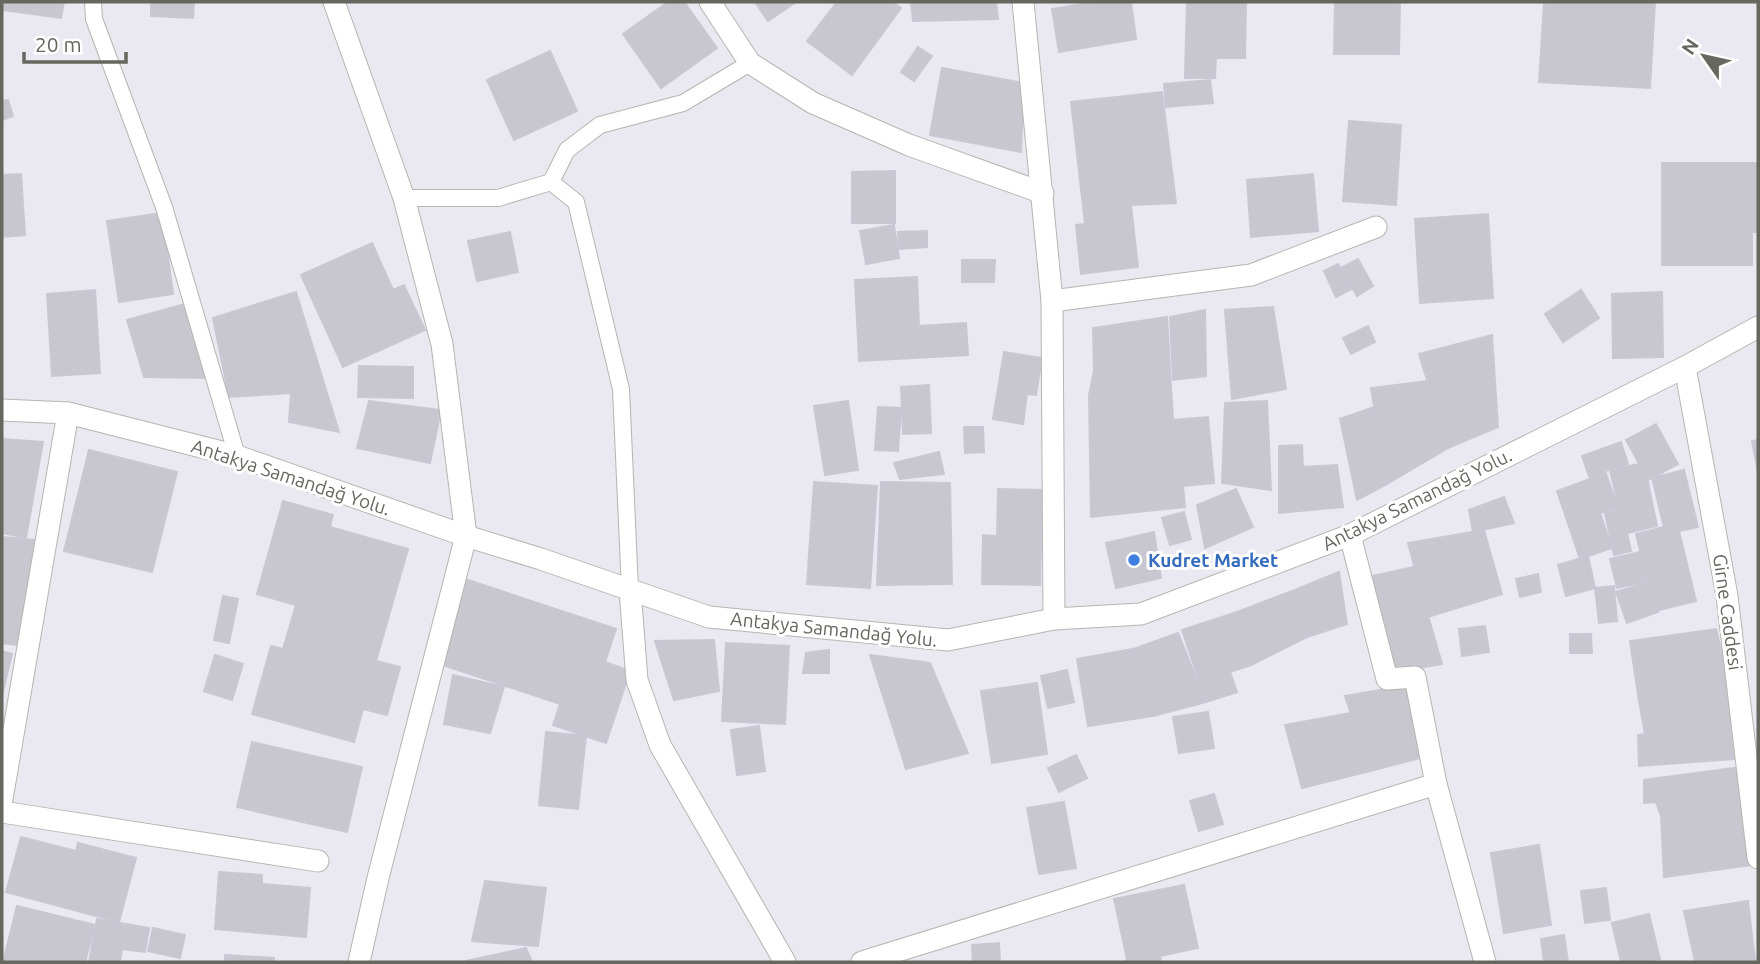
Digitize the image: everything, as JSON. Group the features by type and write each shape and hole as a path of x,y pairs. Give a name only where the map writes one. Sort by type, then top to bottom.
{"street":[{"path":"334,2 404,198 442,344 466,536 384,852 359,962"},
{"path":"710,2 750,63 825,108 909,145 1043,193"},
{"path":"1023,2 1052,301 1054,619"},
{"path":"1052,301 1251,275 1376,228"},
{"name":"Antakya Samandağ Yolu.","path":"2,410 68,413 237,456 709,617 948,640 1054,619 1141,614 1350,535 1685,367 1758,327"},
{"name":"Girne Caddesi","path":"1685,367 1727,596 1758,858"},
{"path":"2,799 68,413"},
{"path":"1350,535 1387,679 1415,677 1436,785 1485,962"},
{"path":"630,590 637,680 660,746 784,962"},
{"path":"862,962 1436,785"},
{"path":"2,812 318,861"}],"lane":[{"path":"93,2 94,19 164,207 237,456"},
{"path":"404,198 498,198 551,182 567,150 600,125 682,103 750,63"},
{"path":"551,182 576,202 621,389 630,590"}],"building":[{"path":"2,2 64,2 61,18 2,10"},
{"path":"151,2 194,2 193,18 151,16"},
{"path":"668,2 684,2 717,48 661,88 623,34"},
{"path":"755,2 796,2 768,21"},
{"path":"837,2 892,2 901,8 852,75 807,41"},
{"path":"911,2 996,2 998,19 913,21"},
{"path":"1095,2 1131,2 1136,39 1059,52 1052,9"},
{"path":"1187,2 1246,2 1245,58 1216,58 1215,78 1185,78"},
{"path":"1335,2 1400,2 1399,54 1334,54"},
{"path":"1544,2 1655,2 1650,88 1539,82"},
{"path":"918,47 932,56 914,81 901,72"},
{"path":"550,51 577,111 514,140 487,80"},
{"path":"942,68 1024,83 1021,152 930,135"},
{"path":"1210,80 1213,103 1166,107 1164,84"},
{"path":"1162,92 1176,203 1131,205 1138,267 1081,274 1076,225 1085,224 1071,102"},
{"path":"8,100 13,116 2,120 2,101"},
{"path":"1349,121 1401,125 1396,205 1343,201"},
{"path":"1662,163 1758,163 1758,232 1752,232 1752,265 1662,265"},
{"path":"895,171 895,223 852,223 852,172"},
{"path":"21,174 25,235 2,237 2,175"},
{"path":"1313,174 1318,231 1251,237 1247,180"},
{"path":"162,213 173,294 119,302 107,221"},
{"path":"1488,214 1493,298 1420,303 1415,219"},
{"path":"894,225 899,258 866,264 860,231"},
{"path":"927,231 927,247 899,249 898,232"},
{"path":"510,232 518,272 477,281 468,241"},
{"path":"372,243 393,290 404,285 425,330 343,367 301,275"},
{"path":"1358,259 1373,286 1357,296 1341,268"},
{"path":"962,260 995,260 994,282 962,282"},
{"path":"1338,264 1351,289 1336,297 1324,271"},
{"path":"917,277 919,326 966,323 968,355 859,361 855,280"},
{"path":"95,290 100,373 52,376 47,294"},
{"path":"1581,290 1599,318 1563,342 1545,314"},
{"path":"296,292 339,432 289,422 291,393 229,397 213,318"},
{"path":"1662,292 1663,357 1613,358 1612,294"},
{"path":"185,304 207,378 144,377 127,320"},
{"path":"1273,307 1286,389 1232,399 1225,310"},
{"path":"1205,310 1206,376 1173,380 1170,317"},
{"path":"1167,317 1173,420 1208,417 1214,483 1183,486 1185,507 1091,517 1089,395 1094,371 1093,328"},
{"path":"1368,326 1375,342 1351,354 1343,338"},
{"path":"1492,335 1498,427 1448,448 1419,354"},
{"path":"1004,352 1042,358 1036,395 1027,394 1023,424 993,419"},
{"path":"359,366 413,367 413,398 358,397"},
{"path":"1427,381 1448,448 1387,484 1371,388"},
{"path":"929,385 931,433 903,434 901,387"},
{"path":"369,401 441,410 430,463 357,448"},
{"path":"848,401 858,470 825,475 814,406"},
{"path":"1267,401 1271,490 1222,483 1225,403"},
{"path":"878,407 901,408 898,451 875,450"},
{"path":"1374,407 1387,484 1357,500 1340,419"},
{"path":"1656,424 1678,464 1648,480 1626,440"},
{"path":"964,427 983,427 984,452 965,453"},
{"path":"2,439 43,442 26,538 2,533"},
{"path":"1758,440 1758,472 1752,441"},
{"path":"1621,442 1628,464 1605,471 1618,508 1600,513 1612,548 1580,559 1557,491 1590,479 1582,456"},
{"path":"1302,445 1303,467 1337,465 1343,507 1279,513 1279,446"},
{"path":"89,450 177,472 152,572 64,551"},
{"path":"939,452 944,474 900,479 894,463"},
{"path":"1644,463 1657,526 1627,533 1631,551 1614,555 1605,513 1619,510 1610,470"},
{"path":"1684,470 1698,527 1679,531 1696,601 1655,611 1636,534 1664,527 1652,478"},
{"path":"814,482 877,486 870,588 807,584"},
{"path":"881,482 950,483 952,584 877,585"},
{"path":"998,489 1042,490 1040,585 982,584 983,535 997,536"},
{"path":"1236,489 1253,527 1205,548 1197,505"},
{"path":"1504,497 1514,523 1473,532 1469,510"},
{"path":"283,501 333,515 330,527 408,549 376,661 400,667 387,715 363,709 354,742 252,714 271,646 283,649 296,605 257,594"},
{"path":"1184,512 1191,539 1170,545 1162,518"},
{"path":"1484,530 1502,594 1428,617 1408,543"},
{"name":"Kudret Market","path":"1154,532 1161,578 1116,588 1106,543"},
{"path":"2,537 34,540 26,611 17,645 2,643"},
{"path":"1640,552 1647,581 1617,588 1610,559"},
{"path":"1588,556 1595,588 1566,596 1558,565"},
{"path":"1414,567 1442,664 1391,673 1368,577"},
{"path":"1339,572 1347,624 1307,637 1292,591"},
{"path":"1538,574 1541,592 1520,597 1516,579"},
{"path":"465,579 616,629 605,662 630,671 606,743 553,725 560,704 437,663"},
{"path":"1648,582 1658,612 1627,623 1616,592"},
{"path":"1614,586 1617,621 1599,623 1595,588"},
{"path":"1292,591 1307,637 1251,665 1234,613"},
{"path":"223,596 238,599 229,643 214,640"},
{"path":"1234,613 1251,665 1230,672 1237,692 1206,702 1182,630"},
{"path":"1485,626 1489,652 1462,656 1459,629"},
{"path":"1716,629 1729,683 1639,701 1630,641"},
{"path":"1178,633 1206,702 1153,716 1133,649"},
{"path":"1570,634 1591,634 1592,653 1570,653"},
{"path":"714,640 719,691 674,700 655,641"},
{"path":"726,643 789,646 785,724 722,721"},
{"path":"1133,649 1153,716 1088,726 1077,659"},
{"path":"829,650 829,673 803,673 806,653"},
{"path":"2,651 12,654 2,696"},
{"path":"215,655 243,664 232,700 204,691"},
{"path":"870,655 930,663 968,753 906,769"},
{"path":"1067,670 1074,702 1048,708 1041,676"},
{"path":"453,675 504,687 490,733 444,724"},
{"path":"1037,683 1047,754 992,763 981,691"},
{"path":"1729,683 1734,724 1645,734 1639,701"},
{"path":"1410,685 1424,757 1370,771 1345,696"},
{"path":"1208,712 1214,748 1179,753 1173,717"},
{"path":"1351,713 1370,771 1302,788 1285,725"},
{"path":"1730,725 1734,759 1639,766 1638,735"},
{"path":"759,726 765,771 737,775 731,730"},
{"path":"546,732 586,736 578,809 539,805"},
{"path":"252,742 362,767 347,832 237,807"},
{"path":"1076,755 1087,778 1059,792 1048,768"},
{"path":"1742,767 1743,808 1661,816 1656,802 1644,803 1644,780"},
{"path":"1214,794 1223,824 1199,831 1190,801"},
{"path":"1064,802 1076,868 1039,874 1027,808"},
{"path":"1743,808 1752,865 1664,877 1661,816"},
{"path":"21,837 76,851 78,843 136,858 119,922 6,892"},
{"path":"1539,845 1551,925 1504,933 1491,853"},
{"path":"219,872 262,875 262,884 310,888 306,937 215,929"},
{"path":"485,881 546,888 538,946 472,941"},
{"path":"1184,885 1198,948 1160,956 1161,962 1124,962 1127,959 1114,899"},
{"path":"1606,888 1610,920 1585,923 1581,891"},
{"path":"1748,901 1755,961 1695,962 1684,911"},
{"path":"17,906 95,925 85,962 3,962"},
{"path":"1649,914 1660,959 1621,962 1612,923"},
{"path":"97,919 149,928 145,952 122,949 120,962 89,962"},
{"path":"153,928 185,935 180,958 148,951"},
{"path":"1564,935 1568,962 1544,962 1541,939"},
{"path":"999,943 1000,962 973,962 972,945"},
{"path":"526,948 532,962 466,961"},
{"path":"225,955 274,958 274,962 225,962"}],"place":[{"name":"Kudret Market","path":"1134,560"}]}
